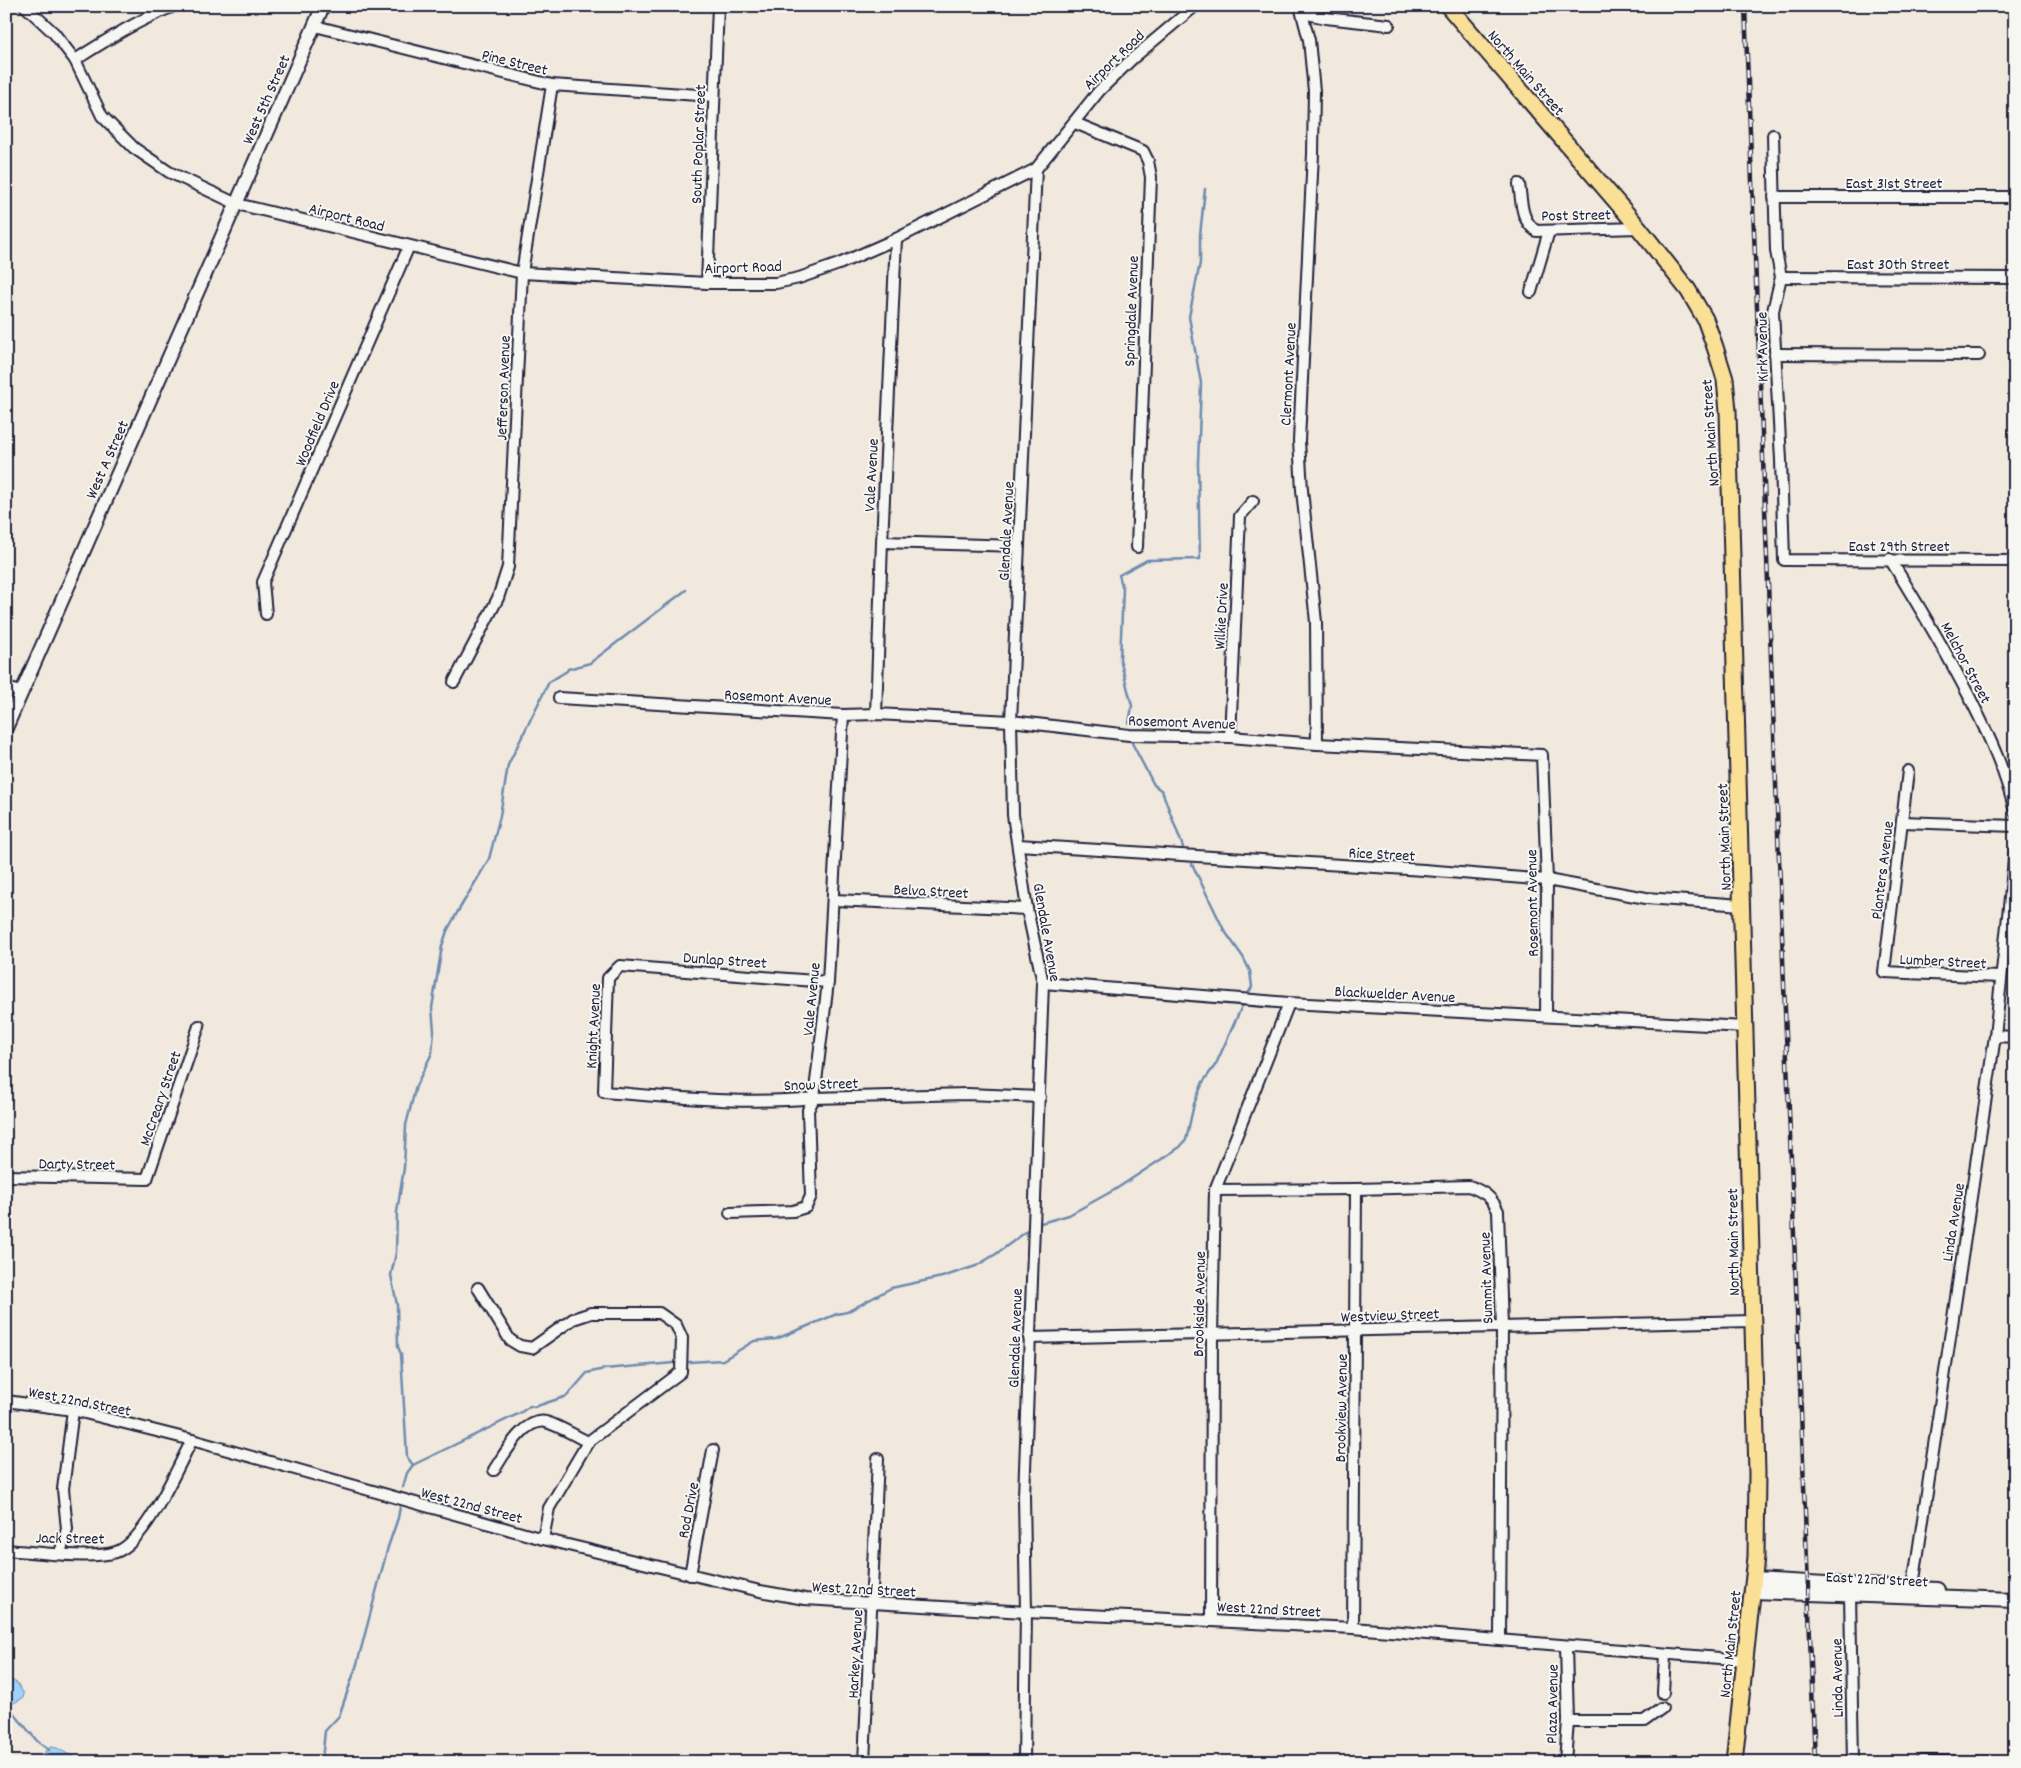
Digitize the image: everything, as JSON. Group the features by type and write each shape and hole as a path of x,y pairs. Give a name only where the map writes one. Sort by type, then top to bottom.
{"main road":[{"name":"North Main Street","path":"1448,6 1639,228 1688,290 1705,319 1725,379 1728,411 1757,1473 1757,1541 1734,1762"},
{"name":"East 22nd Street","path":"1753,1585 1850,1594 1912,1592"},
{"name":"East 22nd Street","path":"1753,1585 1912,1592 1956,1600 2015,1600"}],"street":[{"name":"Airport Road","path":"25,6 54,33 75,60 102,116 134,148 169,172 236,204 522,273 707,283 776,283 800,278 839,264 896,239 1036,169 1099,91 1194,6"},
{"path":"75,60 121,30 174,6"},
{"name":"West 5th Street","path":"236,204 323,6"},
{"name":"South Poplar Street","path":"707,283 718,6"},
{"path":"1301,10 1326,18 1389,25"},
{"name":"Clermont Avenue","path":"1301,10 1313,64 1314,108 1299,441 1302,490 1316,622 1317,744"},
{"name":"Pine Street","path":"314,26 552,85 713,96"},
{"name":"Jefferson Avenue","path":"454,682 498,598 508,568 522,273 552,85"},
{"name":"Springdale Avenue","path":"1074,122 1143,152 1150,169 1137,547"},
{"name":"Kirk Avenue","path":"1773,135 1776,251 1782,277 1773,311 1784,560"},
{"name":"Glendale Avenue","path":"1024,1762 1026,1612 1024,1496 1043,983 1026,909 1013,815 1011,720 1036,169"},
{"name":"Post Street","path":"1519,184 1524,218 1528,225 1536,231 1639,228"},
{"name":"East 31st Street","path":"1774,197 2015,197"},
{"name":"West A Street","path":"6,728 236,204"},
{"path":"1531,292 1549,231"},
{"name":"Vale Avenue","path":"876,714 896,239"},
{"name":"Woodfield Drive","path":"266,614 263,582 409,246"},
{"name":"East 30th Street","path":"1782,277 2015,278"},
{"path":"1775,354 1979,355"},
{"name":"Wilkie Drive","path":"1230,738 1240,516 1253,501"},
{"path":"882,542 1019,546"},
{"name":"East 29th Street","path":"1784,560 2015,561"},
{"name":"Melchor Street","path":"1890,560 1952,663 1984,727 2003,769 2015,812"},
{"path":"6,688 21,692"},
{"name":"Rosemont Avenue","path":"559,698 843,714 1011,720 1129,735 1230,738 1542,755 1547,880 1546,1016"},
{"name":"Vale Avenue","path":"730,1213 794,1211 806,1207 811,1196 808,1110 814,1098 828,982 843,714"},
{"name":"Planters Avenue","path":"1884,972 1908,771"},
{"path":"1902,822 2015,826"},
{"name":"Rice Street","path":"1018,845 1547,880 1646,898 1742,905"},
{"name":"Linda Avenue","path":"1912,1592 1995,1036 2015,851"},
{"name":"Belva Street","path":"834,900 1026,909"},
{"name":"Dunlap Street","path":"620,966 828,982"},
{"name":"Knight Avenue","path":"604,1092 608,978 620,966"},
{"name":"Lumber Street","path":"1884,972 2000,978"},
{"name":"Blackwelder Avenue","path":"1043,983 1290,1003 1745,1027"},
{"name":"Brookside Avenue","path":"1211,1620 1212,1335 1215,1190 1290,1003"},
{"name":"McCreary Street","path":"147,1179 199,1026"},
{"path":"1995,1036 2015,1038"},
{"name":"Snow Street","path":"604,1092 698,1098 792,1100 967,1094 1040,1097"},
{"path":"6,1188 7,1176"},
{"name":"Darty Street","path":"7,1176 147,1179"},
{"name":"Summit Avenue","path":"1215,1190 1469,1186 1484,1192 1493,1200 1498,1211 1502,1326 1500,1639"},
{"name":"Brookview Avenue","path":"1353,1628 1356,1189"},
{"path":"478,1288 510,1340 520,1346 532,1348 573,1319 591,1313 659,1313 676,1325 682,1338 681,1372 588,1442 549,1508 543,1539"},
{"name":"Westview Street","path":"1029,1338 1212,1335 1502,1326 1752,1322"},
{"name":"West 22nd Street","path":"6,1401 73,1410 192,1440 543,1539 690,1575 805,1599 1353,1628 1744,1660"},
{"path":"60,1553 67,1529 63,1489 73,1410"},
{"path":"494,1470 521,1432 532,1423 545,1422 588,1442"},
{"name":"Jack Street","path":"6,1550 91,1555 118,1552 138,1537 152,1516 192,1440"},
{"name":"Rod Drive","path":"690,1575 713,1450"},
{"name":"Harkey Avenue","path":"864,1762 878,1458"},
{"name":"Linda Avenue","path":"1850,1594 1853,1762"},
{"name":"Plaza Avenue","path":"1564,1762 1568,1721 1566,1646"},
{"path":"1663,1693 1665,1654"},
{"path":"1568,1721 1644,1721 1662,1708"},
{"path":"1921,1761 1991,1762"}],"water":[{"path":"6,1677 17,1683 24,1694 23,1698 6,1707"},
{"path":"51,1747 57,1748 82,1762 47,1762 45,1751"}],"waterway":[{"path":"1129,723 1132,706 1120,659 1123,589 1119,575 1147,560 1200,559 1198,463 1201,383 1189,317 1200,263 1200,235 1205,189"},
{"path":"413,1465 407,1457 401,1354 398,1347 397,1305 391,1275 396,1253 397,1212 404,1168 406,1125 416,1086 432,1053 434,1031 432,1008 442,946 447,931 489,859 500,816 508,765 549,682 568,669 590,663 686,590"},
{"path":"1132,743 1154,785 1162,791 1183,847"},
{"path":"1192,864 1224,930 1243,957 1250,971 1252,987 1249,992"},
{"path":"1041,1223 1069,1215 1116,1189 1180,1147 1186,1140 1194,1104 1203,1082 1216,1064 1242,1006"},
{"path":"689,1362 723,1360 754,1341 776,1339 837,1314 847,1312 891,1288 942,1277 976,1266 1031,1228"},
{"path":"403,1487 407,1473 413,1465 520,1413 530,1406 534,1407 567,1396 587,1373 604,1369 674,1363"},
{"path":"320,1762 322,1760 325,1731 339,1716 357,1664 400,1507"},
{"path":"6,1704 38,1742 49,1750"}],"railway":[{"path":"1745,6 1815,1762"}]}
